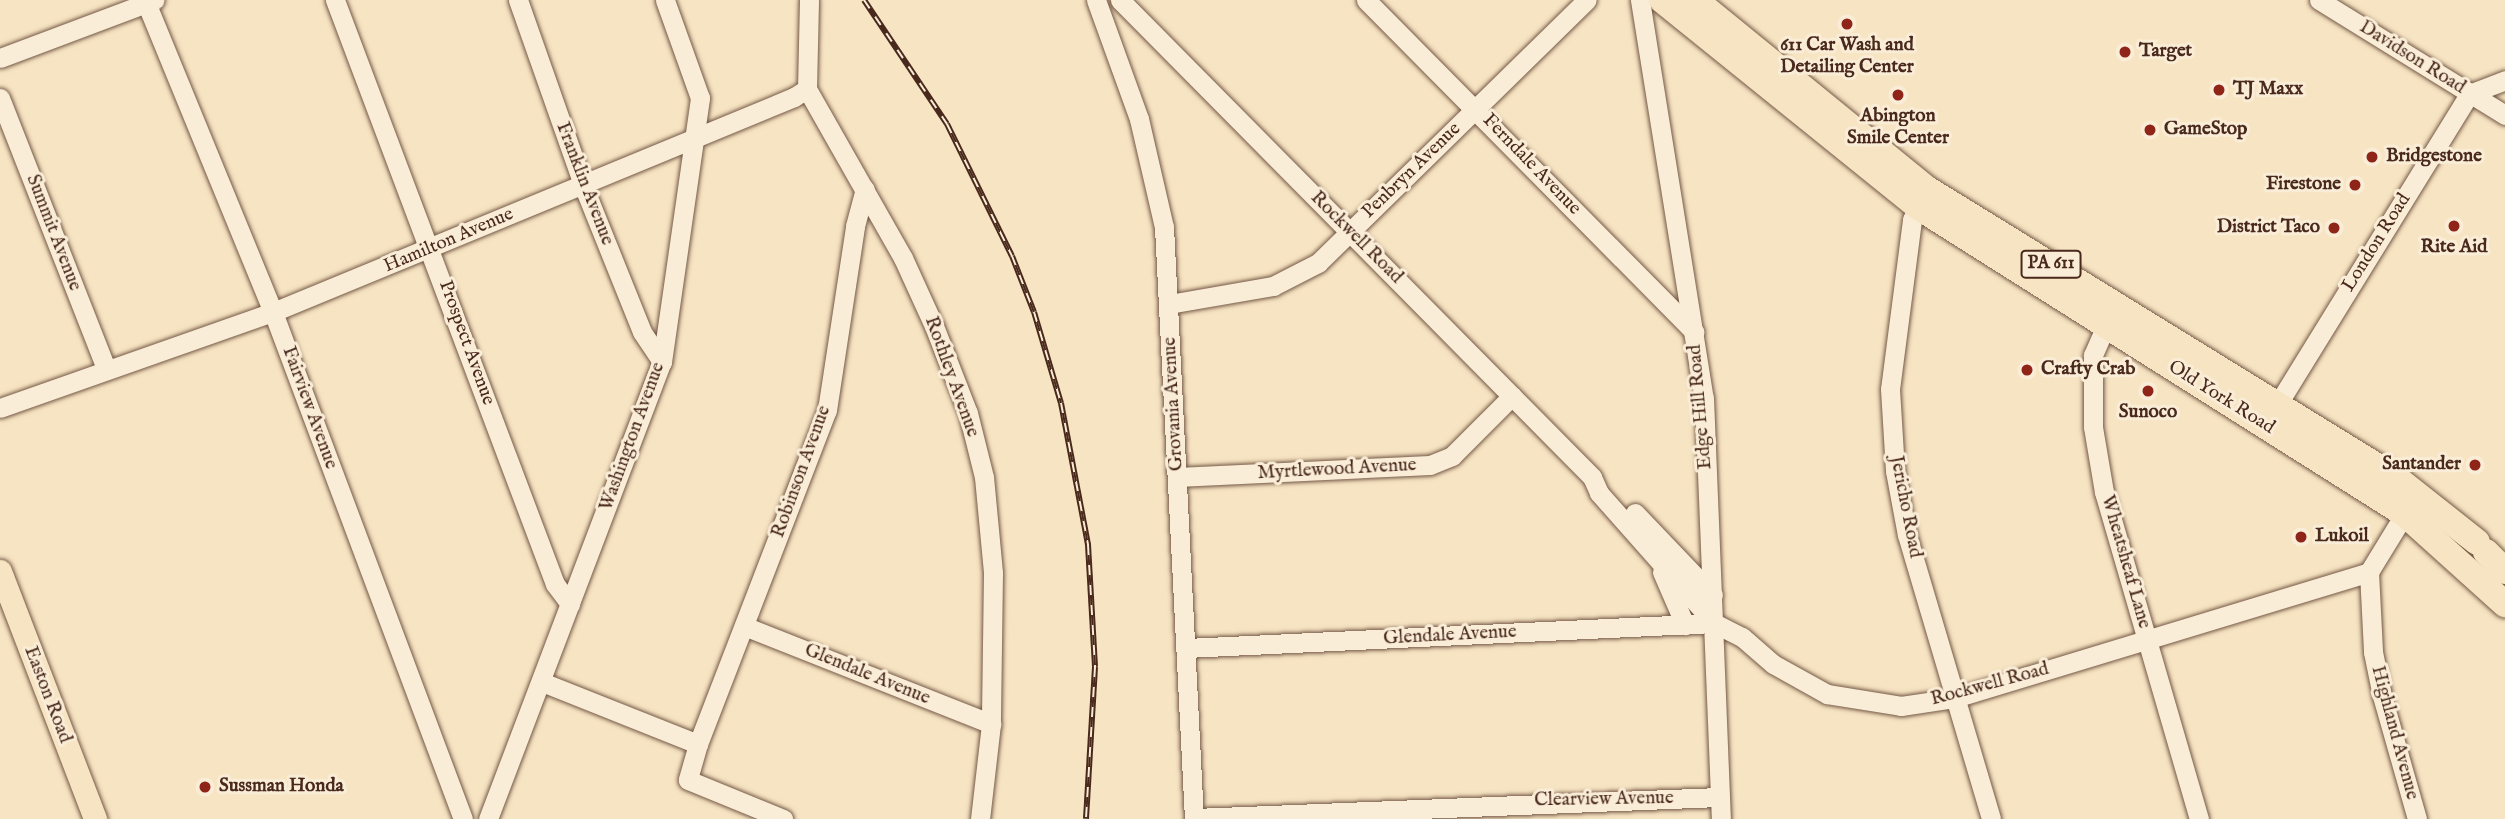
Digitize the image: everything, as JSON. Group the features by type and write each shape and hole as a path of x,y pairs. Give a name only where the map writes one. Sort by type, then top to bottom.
{"highway":[{"name":"Old York Road","path":"1662,0 1922,198 2272,414 2481,547 2505,571"},
{"name":"Old York Road","path":"1695,0 1922,198"},
{"name":"Old York Road","path":"2411,503 2505,604"}],"main road":[{"name":"Easton Road","path":"0,571 95,819"}],"street":[{"name":"Prospect Avenue","path":"335,0 555,584 570,604"},
{"name":"Franklin Avenue","path":"518,0 583,185 642,332 662,362"},
{"name":"Washington Avenue","path":"488,819 662,362 698,87 665,0"},
{"path":"807,89 809,0"},
{"name":"Grovania Avenue","path":"1096,0 1139,119 1155,184 1169,304 1194,819"},
{"name":"Rockwell Road","path":"1120,0 1591,477 1599,493 1714,623 1742,637 1773,664 1827,694 1901,706 1955,698 2369,572"},
{"name":"Ferndale Avenue","path":"1366,0 1694,332"},
{"name":"Penbryn Avenue","path":"1169,304 1273,286 1318,263 1587,0"},
{"name":"Davidson Road","path":"2319,0 2505,115"},
{"path":"0,58 149,1"},
{"name":"Fairview Avenue","path":"149,1 273,312 463,819"},
{"name":"Edge Hill Road","path":"1642,9 1704,398 1721,819"},
{"path":"2469,94 2505,80"},
{"name":"Hamilton Avenue","path":"0,408 273,312 431,250 807,89"},
{"name":"Rothley Avenue","path":"807,89 865,189 934,326 968,413 981,464 993,573 991,724 980,819"},
{"name":"London Road","path":"2272,414 2469,94"},
{"name":"Summit Avenue","path":"0,98 106,369"},
{"name":"Robinson Avenue","path":"698,744 827,410 855,226 865,189"},
{"name":"Jericho Road","path":"1922,198 1891,389 1895,471 1907,535 1991,819"},
{"name":"Wheatsheaf Lane","path":"2111,315 2093,355 2093,427 2104,492 2199,819"},
{"name":"Myrtlewood Avenue","path":"1177,477 1430,466 1452,456 1512,396"},
{"name":"Rockwell Road","path":"1591,477 1607,484 1713,595"},
{"path":"2369,572 2411,503"},
{"name":"Rockwell Road","path":"1653,551 1685,625"},
{"name":"Highland Avenue","path":"2369,572 2373,652 2382,696 2417,819"},
{"name":"Glendale Avenue","path":"1186,648 1714,623"},
{"name":"Glendale Avenue","path":"744,626 991,724"},
{"path":"542,682 698,744 688,780 783,819"},
{"name":"Clearview Avenue","path":"1194,819 1518,802 1720,797"}],"railway":[{"path":"864,0 947,124 1012,256 1034,312 1061,403 1088,545 1095,667 1086,819"}],"place":[{"name":"611 Car Wash and Detailing Center","path":"1847,24"},
{"name":"Target","path":"2125,52"},
{"name":"TJ Maxx","path":"2219,90"},
{"name":"Abington Smile Center","path":"1898,95"},
{"name":"GameStop","path":"2150,130"},
{"name":"Bridgestone","path":"2372,157"},
{"name":"Firestone","path":"2355,185"},
{"name":"Rite Aid","path":"2454,226"},
{"name":"District Taco","path":"2334,228"},
{"name":"Crafty Crab","path":"2027,370"},
{"name":"Sunoco","path":"2148,391"},
{"name":"Santander","path":"2475,465"},
{"name":"Lukoil","path":"2301,537"},
{"name":"Sussman Honda","path":"205,787"}]}
